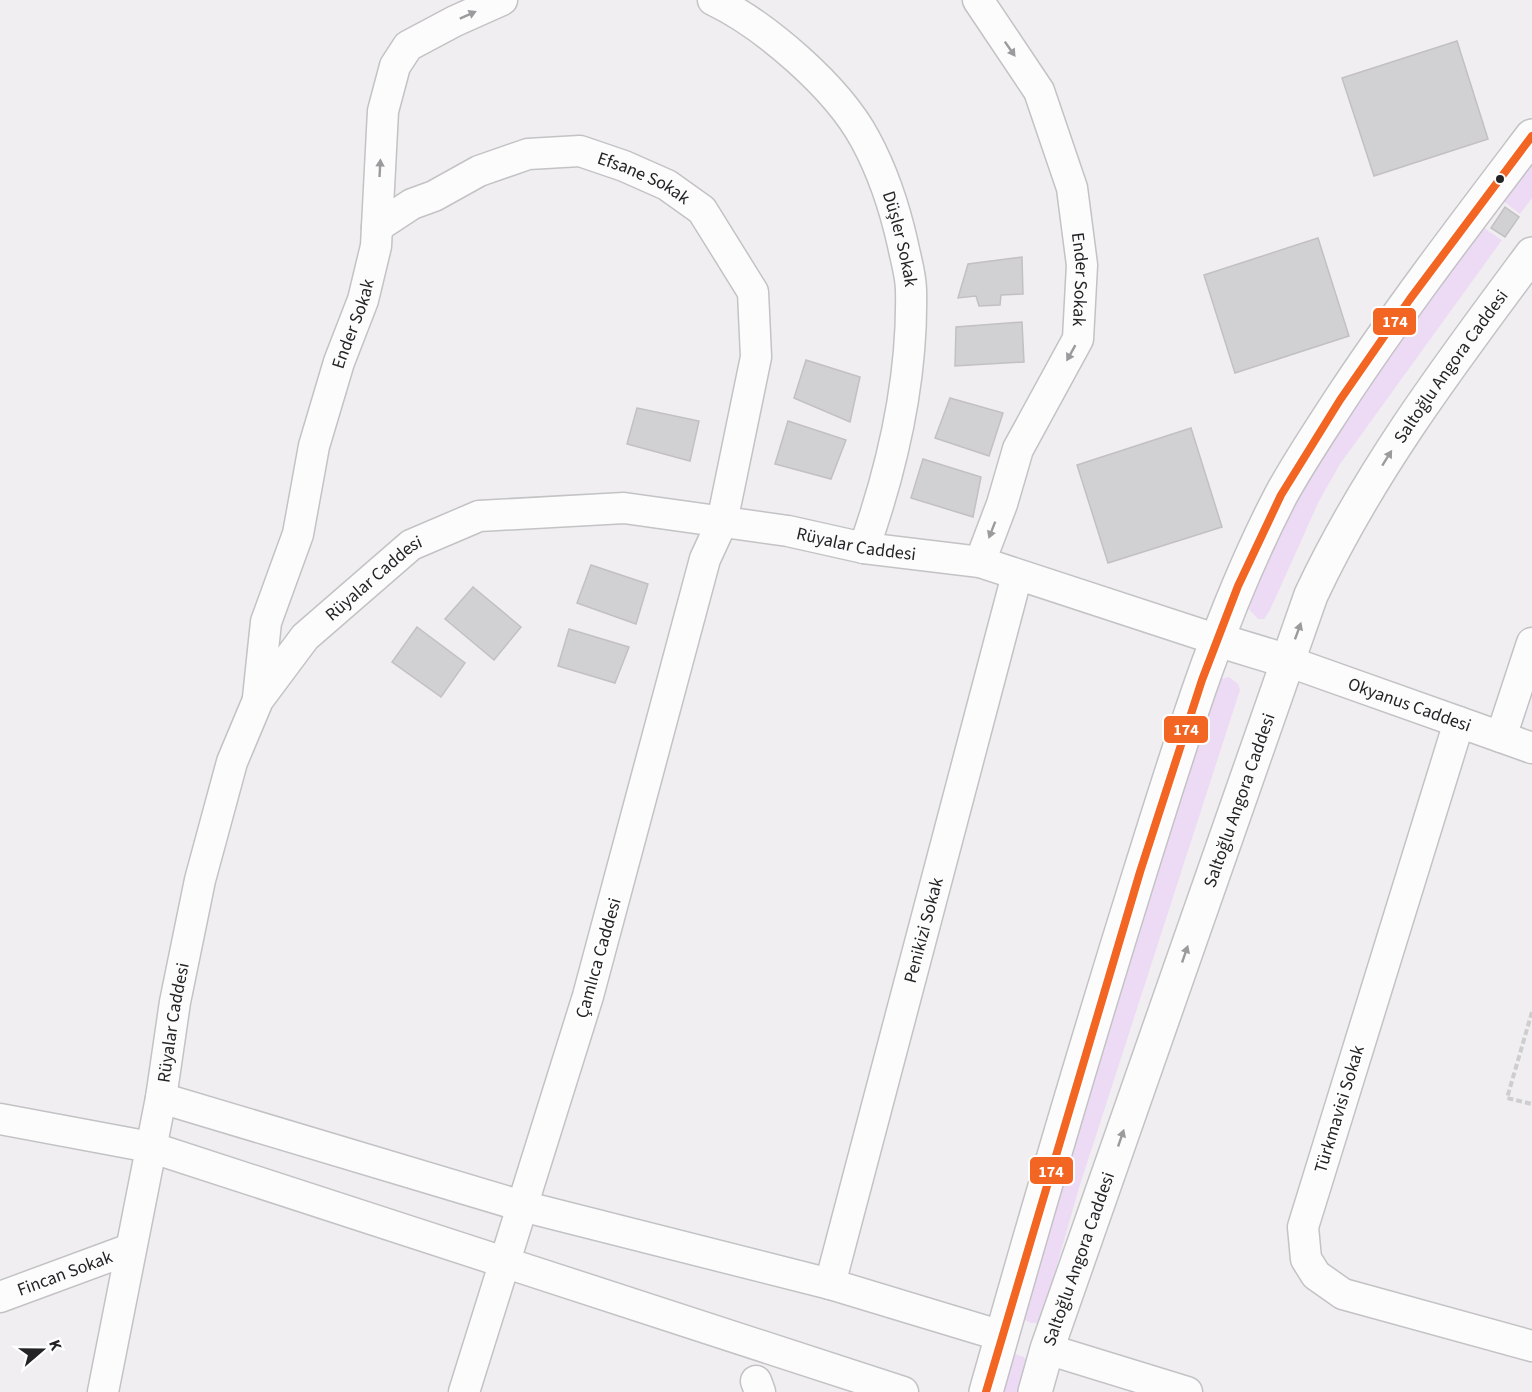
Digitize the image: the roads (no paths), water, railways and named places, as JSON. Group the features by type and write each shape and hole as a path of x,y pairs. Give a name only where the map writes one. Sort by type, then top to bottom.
{"street":[{"name":"Ender Sokak","path":"258,700 266,622 298,534 314,446 339,362 363,300 376,246 383,111 395,66 408,46 502,0"},
{"name":"Düşler Sokak","path":"712,0 774,39 818,77 865,138 895,208 912,288 906,369 895,441 864,548"},
{"name":"Ender Sokak","path":"978,0 1039,91 1072,188 1082,265 1078,339 1018,449 1002,504 980,562"},
{"path":"986,1392 1083,1055 1181,743 1218,640 1258,543 1282,493 1387,329 1532,136"},
{"name":"Efsane Sokak","path":"377,227 412,204 434,196 479,171 528,154 580,151 624,166 667,185 702,210 753,292 756,357 748,408 722,522"},
{"name":"Saltoğlu Angora Caddesi","path":"1035,1392 1047,1349 1311,595 1360,500 1433,388 1532,254"},
{"name":"Rüyalar Caddesi","path":"103,1392 161,1098 175,1002 200,880 232,762 258,700 305,637 411,544 479,516 624,508 788,531 864,548 980,562 1218,640"},
{"name":"Çamlıca Caddesi","path":"464,1392 588,996 705,559 722,522"},
{"name":"Penikizi Sokak","path":"830,1284 1017,575"},
{"path":"1218,640 1287,661"},
{"path":"1501,737 1532,643"},
{"name":"Okyanus Caddesi","path":"1287,661 1532,748"},
{"name":"Türkmavisi Sokak","path":"1459,722 1303,1227 1303,1243 1306,1259 1316,1275 1343,1294 1532,1346"},
{"path":"161,1098 522,1206 830,1284 1187,1392"},
{"path":"0,1119 150,1147 903,1392"},
{"name":"Fincan Sokak","path":"0,1297 130,1249"}]}
